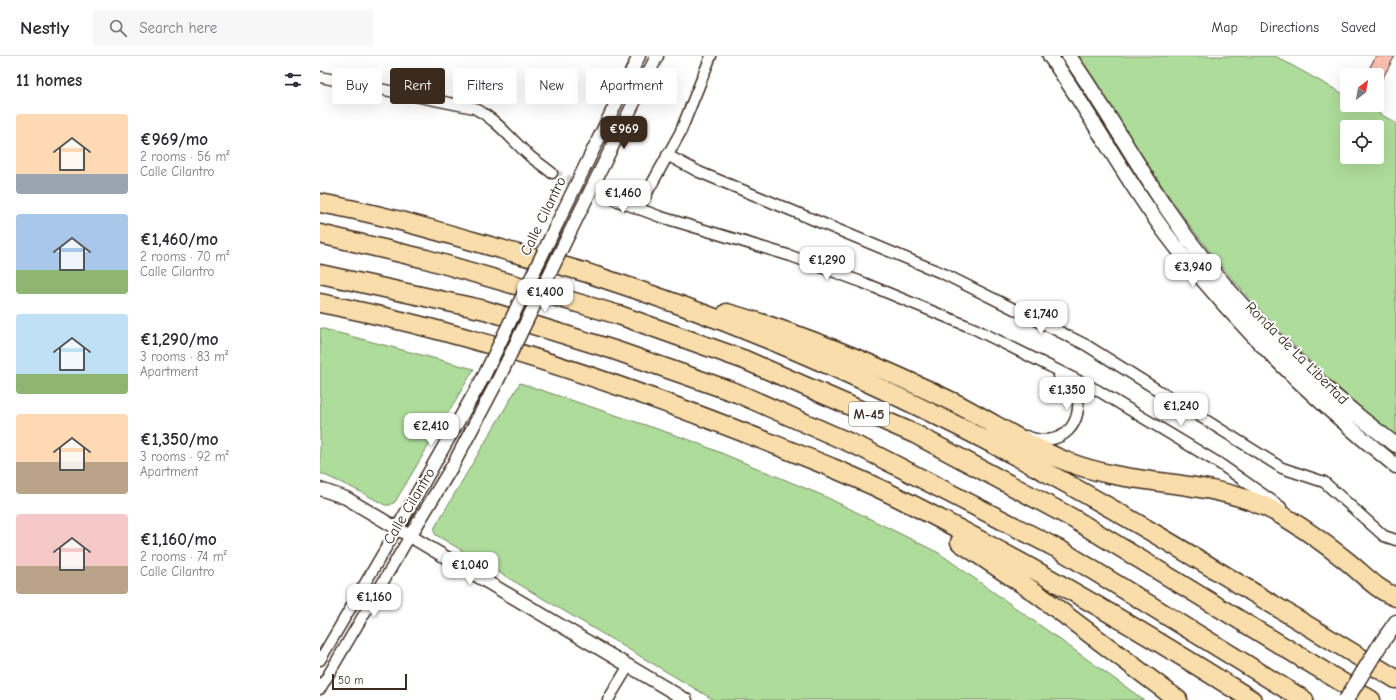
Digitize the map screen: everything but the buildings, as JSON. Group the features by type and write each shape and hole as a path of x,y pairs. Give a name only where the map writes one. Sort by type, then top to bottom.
{"highway":[{"path":"320,203 424,227 595,276 712,317 816,359 928,412 1020,458 1129,519 1396,679"},
{"name":"M-45","path":"320,234 426,259 619,315 744,360 915,434 1074,519 1371,700"},
{"name":"M-45","path":"320,274 485,310 614,350 737,393 864,450 1062,551 1304,700"},
{"path":"647,294 704,306 752,320 816,342 908,380 995,424 1052,456 1093,471 1115,476 1195,486 1246,499 1287,519 1320,541 1382,590 1396,597"},
{"path":"320,303 348,308 453,335 562,367 669,403 822,464 899,498 1024,564 1162,644 1252,700"},
{"path":"320,309 348,308"},
{"path":"822,464 964,544 1036,593 1178,700"}],"main road":[{"name":"Ronda de La Libertad","path":"1050,56 1151,212 1194,269 1288,373 1396,466"},
{"name":"Ronda de La Libertad","path":"1069,56 1167,211 1227,287 1264,329 1321,384 1350,410 1396,446"},
{"path":"1346,700 1396,622"}],"street":[{"name":"Calle Cilantro","path":"320,660 484,376 639,56"},
{"name":"Calle Cilantro","path":"320,689 453,465 498,380 657,56"},
{"path":"638,209 680,133 711,56"},
{"path":"320,77 474,108 490,118 507,132 532,158 552,173"},
{"path":"667,155 699,172 944,274 1086,345 1282,468 1324,482 1384,536 1396,540"},
{"path":"615,200 638,209 791,256 859,281 934,311 1018,351 1097,390 1164,429 1264,494 1294,517 1320,541"},
{"path":"995,424 1029,438 1050,440 1060,437 1070,430 1076,420 1079,408 1076,390 1070,383 1018,351"},
{"path":"320,489 346,498 628,667 686,700"},
{"path":"608,700 628,667"}],"green space":[{"path":"1078,56 1275,56 1340,92 1340,112 1376,112 1396,123 1396,437 1316,367 1290,342 1242,290 1197,235 1151,169"},
{"path":"320,328 474,369 395,502 390,505 385,505 320,473"},
{"path":"520,383 690,440 824,496 939,553 1144,700 714,700 436,535 434,532 435,527"}],"tunnel":[{"path":"552,173 615,200"}]}
